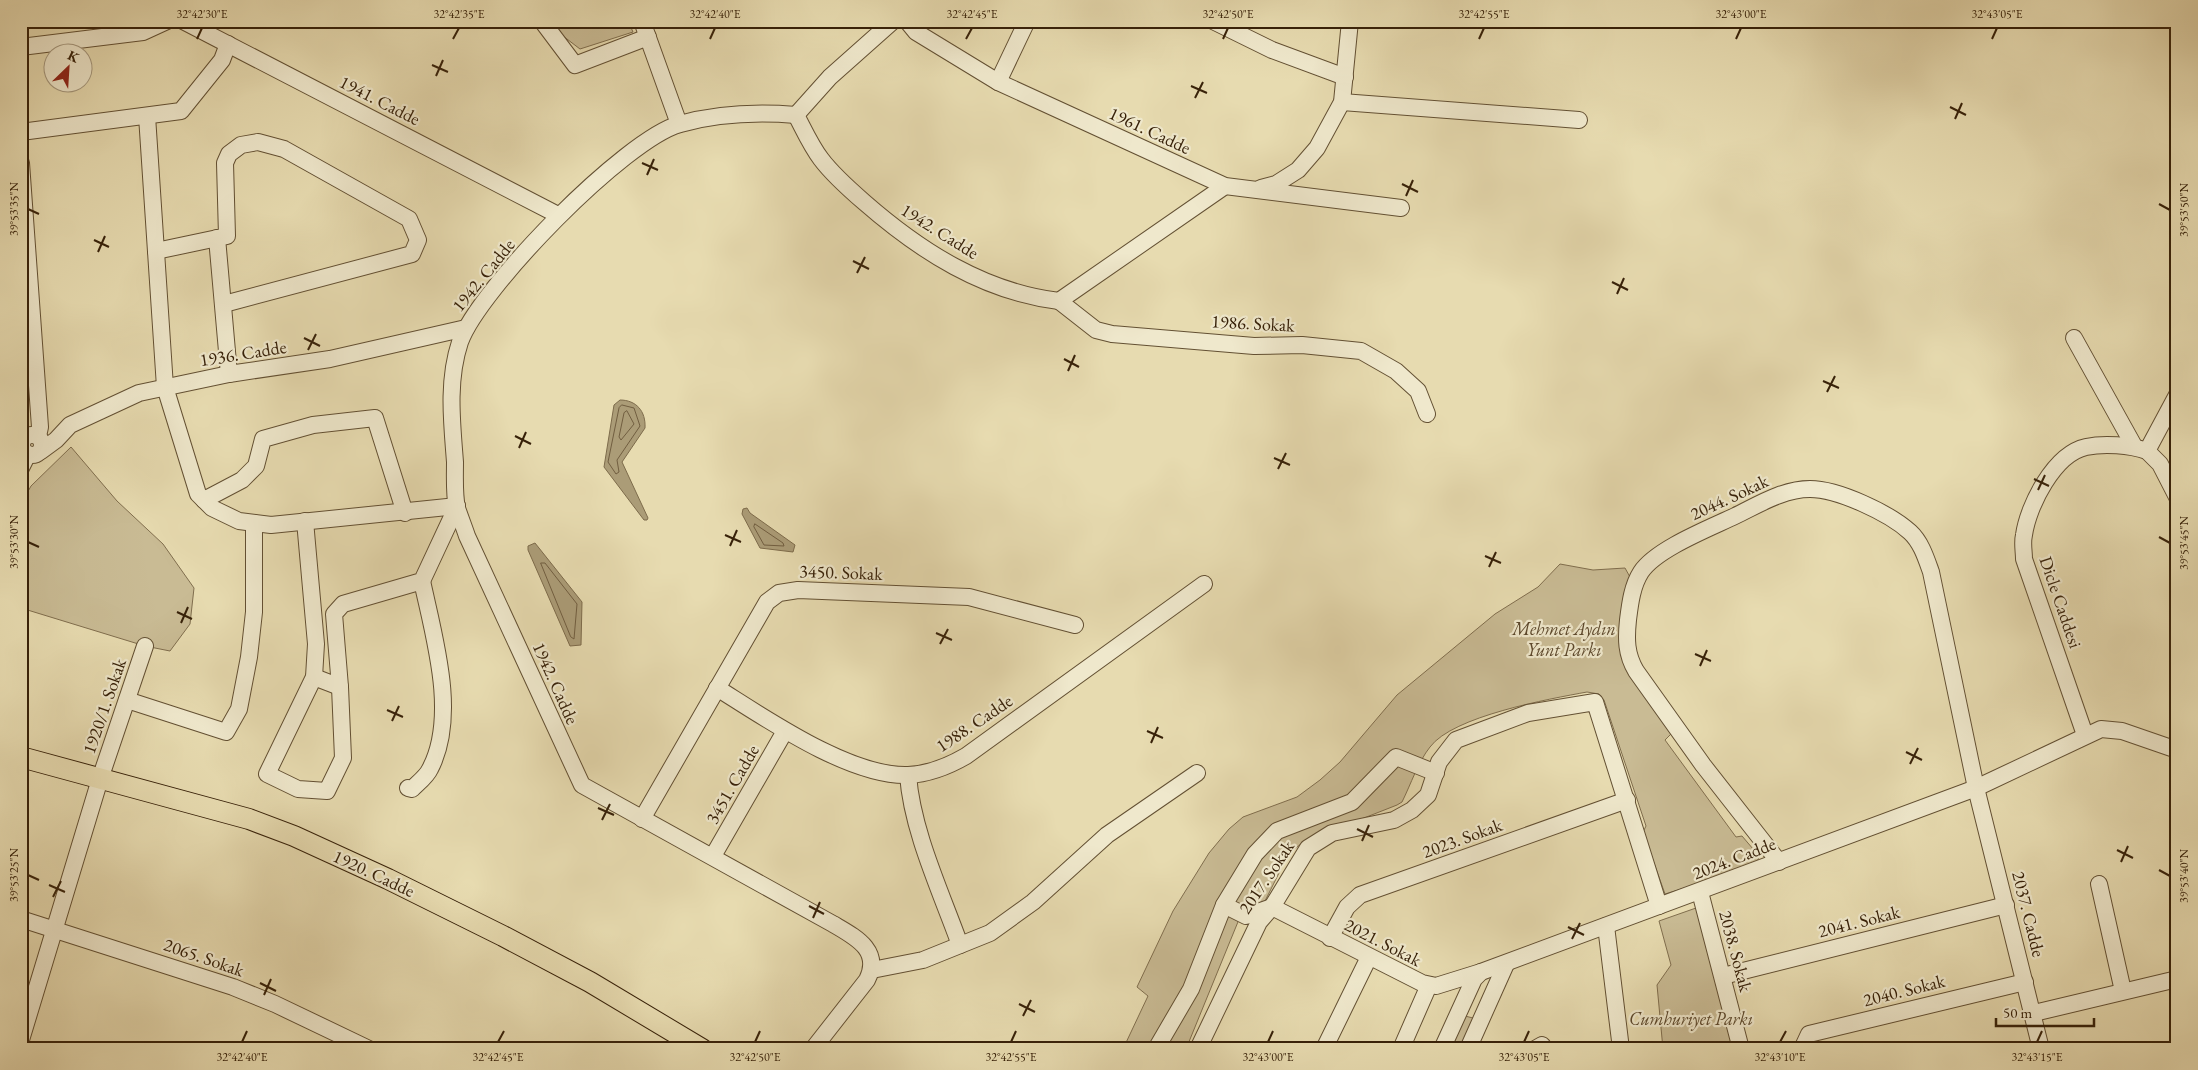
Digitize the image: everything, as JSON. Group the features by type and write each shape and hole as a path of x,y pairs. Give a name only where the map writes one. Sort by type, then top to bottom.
{"main road":[{"name":"1920. Cadde","path":"21,757 250,819 335,854 545,958 590,982 702,1049"}],"street":[{"path":"21,47 143,32 167,21"},
{"name":"1941. Cadde","path":"183,21 558,215"},
{"path":"542,21 575,65 648,37"},
{"path":"642,21 679,124"},
{"path":"796,116 830,78 893,21"},
{"name":"1961. Cadde","path":"907,21 916,32 998,82 1225,186 1401,208"},
{"path":"998,82 1027,21"},
{"path":"1213,21 1280,54 1345,78"},
{"path":"1251,190 1276,184 1298,170 1317,148 1342,102 1350,21"},
{"path":"21,132 181,112 222,60 228,44"},
{"path":"1342,102 1579,120"},
{"path":"148,116 165,387 198,494 212,508 239,521 271,525 457,506"},
{"name":"1942. Cadde","path":"872,970 869,952 856,938 713,856 582,785 467,536 457,506 452,388 457,354 466,328 500,283 558,215 600,177 648,140 679,124 727,117 796,116 821,159 850,190 898,232 942,260 981,279 1028,297 1059,301"},
{"path":"156,252 227,236 225,163 229,154 241,145 258,142 284,149 409,219 418,240 412,254 224,304"},
{"path":"21,163 40,426 29,448"},
{"path":"1059,301 1225,186"},
{"path":"217,238 229,374"},
{"name":"1986. Sokak","path":"1059,301 1096,330 1120,336 1254,346 1302,345 1361,351 1396,371 1418,391 1427,414"},
{"name":"1936. Cadde","path":"29,448 56,440 70,425 139,393 229,374 330,359 466,328"},
{"path":"2074,338 2141,449 2160,464 2177,497"},
{"path":"2141,449 2177,395"},
{"path":"204,500 242,480 256,466 263,439 313,425 375,418 405,512"},
{"name":"Dicle Caddesi","path":"2085,735 2024,559 2024,536 2036,496 2063,460 2085,447 2141,449"},
{"name":"2044. Sokak","path":"1779,862 1650,692 1629,659 1626,649 1631,599 1642,571 1650,563 1677,544 1785,492 1810,489 1840,494 1883,515 1910,532 1924,552 1931,572 1976,788"},
{"path":"408,788 412,789 430,770 442,734 442,692 436,642 422,581 457,506"},
{"path":"305,521 316,644 314,676 267,774 298,789 327,791 343,758 334,614 343,604 422,581"},
{"path":"127,700 226,732 239,709 249,657 254,612 254,523"},
{"name":"1988. Cadde","path":"717,688 785,731 860,766 908,775 929,772 949,765 966,756 1204,584"},
{"name":"3450. Sokak","path":"642,819 767,602 779,593 788,591 969,598 1075,624"},
{"name":"1920/1. Sokak","path":"21,1040 100,778 145,646"},
{"path":"314,676 340,687"},
{"name":"2017. Sokak","path":"1201,1047 1259,922 1272,907 1308,848 1332,833 1394,820 1412,810 1428,795 1439,762 1456,740 1528,713 1595,702 1659,906"},
{"path":"1976,788 2101,729 2109,729 2177,750"},
{"name":"3451. Cadde","path":"713,856 785,731"},
{"path":"1156,1049 1191,989 1224,904 1255,854 1277,831 1352,802 1396,757 1436,773"},
{"path":"813,1049 861,990 872,970 924,960 990,933 1033,902 1107,834 1197,773"},
{"path":"908,775 909,788 924,844 960,945"},
{"name":"2024. Cadde","path":"1481,972 1976,788"},
{"name":"2037. Cadde","path":"1976,788 2042,1049"},
{"name":"2023. Sokak","path":"1330,938 1347,907 1360,895 1627,800"},
{"path":"2099,884 2123,991"},
{"name":"2038. Sokak","path":"1700,892 1741,1049"},
{"path":"1224,904 1246,916 1272,907"},
{"name":"2041. Sokak","path":"1722,976 2006,905"},
{"name":"2021. Sokak","path":"1272,907 1412,980 1436,986 1481,972"},
{"name":"2065. Sokak","path":"21,919 233,987 275,1004 369,1049"},
{"path":"1606,926 1621,1049"},
{"path":"1324,1049 1369,958"},
{"path":"1468,1049 1506,964"},
{"path":"1442,1049 1474,978 1481,972"},
{"path":"2034,1014 2177,979"},
{"path":"1455,980 1463,1004 1484,1014"},
{"name":"2040. Sokak","path":"1802,1049 1809,1034 2025,982"},
{"path":"1401,1049 1429,985"},
{"path":"1535,1049 1542,1045 1545,1049"}],"green space":[{"path":"552,21 628,21 633,32 580,49 563,36"},
{"path":"71,447 117,501 163,544 194,588 190,624 170,651 145,646 21,608 21,504 31,486"},
{"name":"Mehmet Aydın Yunt Parkı","path":"1560,564 1593,570 1625,568 1630,577 1629,673 1671,734 1665,740 1736,837 1742,836 1759,856 1756,866 1665,894 1643,832 1646,826 1604,700 1599,694 1587,692 1527,704 1480,718 1459,726 1442,736 1430,747 1418,766 1402,802 1303,842 1288,855 1264,903 1242,912 1186,1049 1123,1049 1148,996 1137,987 1173,911 1209,853 1229,829 1243,817 1297,797 1320,780 1340,762 1397,695 1495,614 1538,587"},
{"name":"Cumhuriyet Parkı","path":"1696,908 1733,1049 1663,1049 1657,985 1671,965 1659,921"},
{"path":"1465,1016 1473,1018 1461,1049 1449,1049"}],"water":[{"path":"620,400 635,404 644,416 645,428 622,462 648,518 647,520 644,520 604,467 614,405"},
{"path":"747,508 750,513 795,545 793,552 760,548 742,514 743,509"},
{"path":"535,543 582,602 581,645 570,646 528,550 528,546"}]}
